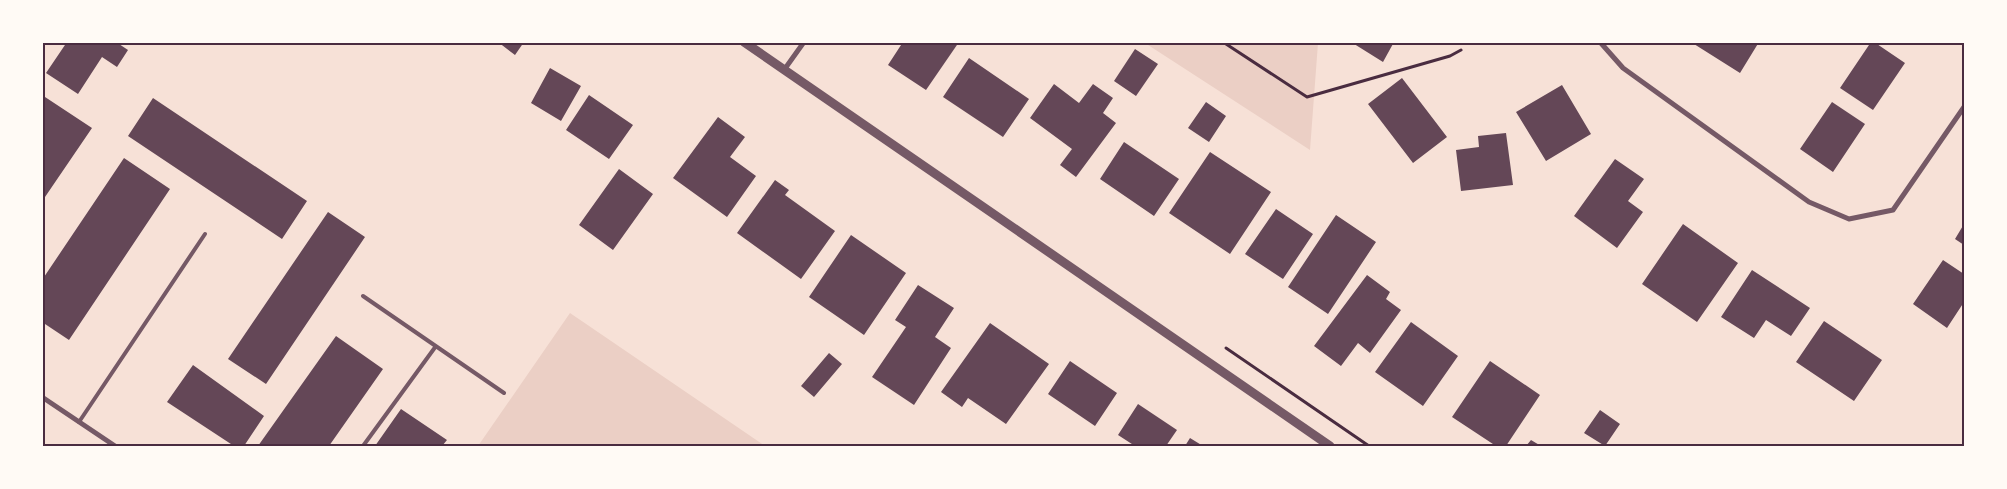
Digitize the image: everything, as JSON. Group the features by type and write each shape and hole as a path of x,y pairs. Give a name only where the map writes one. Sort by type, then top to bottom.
{"street":[{"path":"744,42 1330,446"},
{"path":"784,70 804,42"},
{"path":"1600,42 1623,68 1809,202 1849,219 1893,210 1964,107"},
{"path":"42,397 115,446"}],"lane":[{"path":"79,422 205,234"},
{"path":"363,296 504,393"},
{"path":"363,446 436,346"}],"path":[{"path":"1223,42 1307,97 1450,56 1461,50"}],"shaded area":[{"path":"1145,43 1318,43 1310,150"},
{"path":"570,313 765,446 478,446"}],"building":[{"path":"67,42 116,42 128,50 117,67 102,57 78,94 46,73"},
{"path":"498,42 524,42 515,55"},
{"path":"903,42 959,42 926,90 888,65"},
{"path":"1351,42 1394,42 1383,62"},
{"path":"1695,42 1759,42 1740,73 1694,44"},
{"path":"1871,42 1874,42 1905,63 1873,110 1840,88"},
{"path":"1135,49 1158,64 1136,96 1114,81"},
{"path":"969,58 1029,99 1003,137 943,97"},
{"path":"550,68 581,86 561,121 531,103"},
{"path":"1402,78 1447,137 1413,163 1368,104"},
{"path":"1054,84 1079,103 1093,84 1113,98 1103,113 1116,123 1076,177 1060,165 1072,149 1030,118"},
{"path":"1562,85 1591,134 1546,161 1516,112"},
{"path":"589,95 633,125 609,159 566,130"},
{"path":"45,97 92,128 45,197 42,195 42,102"},
{"path":"153,98 307,201 282,239 128,136"},
{"path":"1206,102 1226,116 1209,142 1188,128"},
{"path":"1832,102 1865,124 1833,172 1800,149"},
{"path":"718,117 745,137 730,157 756,176 727,217 673,178"},
{"path":"1506,133 1513,185 1461,191 1456,150 1479,147 1478,136"},
{"path":"1124,142 1179,179 1154,216 1100,179"},
{"path":"1210,152 1271,192 1230,254 1169,213"},
{"path":"124,158 170,189 69,340 42,322 42,280"},
{"path":"1615,159 1644,179 1628,201 1643,212 1617,248 1574,216"},
{"path":"619,169 653,194 613,250 579,225"},
{"path":"775,180 789,190 785,195 835,231 801,279 737,233"},
{"path":"1276,209 1313,234 1283,279 1245,254"},
{"path":"328,212 365,237 266,384 228,359"},
{"path":"1336,215 1376,242 1328,314 1288,287"},
{"path":"1683,224 1738,263 1697,322 1642,284"},
{"path":"1964,224 1964,245 1955,239"},
{"path":"851,235 906,273 864,335 809,297"},
{"path":"1943,260 1964,274 1964,302 1947,328 1913,304"},
{"path":"1752,270 1810,308 1791,336 1766,320 1754,338 1721,317"},
{"path":"1367,275 1390,292 1386,299 1401,310 1370,353 1358,343 1341,366 1314,346"},
{"path":"918,285 954,308 935,337 951,348 914,405 872,377 906,327 895,320"},
{"path":"1824,321 1882,360 1854,401 1796,362"},
{"path":"1411,322 1458,356 1423,406 1375,372"},
{"path":"990,323 1049,364 1006,424 968,398 962,407 941,392"},
{"path":"336,336 383,369 329,446 258,446"},
{"path":"829,353 842,364 814,397 801,386"},
{"path":"1070,361 1117,393 1095,426 1048,394"},
{"path":"1490,361 1540,395 1506,446 1496,446 1452,417"},
{"path":"193,365 264,416 244,446 234,446 167,402"},
{"path":"1138,404 1177,430 1166,446 1135,446 1118,435"},
{"path":"401,409 447,440 442,446 375,446"},
{"path":"1600,410 1620,424 1605,446 1584,433"},
{"path":"1190,438 1203,446 1185,446"},
{"path":"1531,440 1541,446 1526,446"}]}
